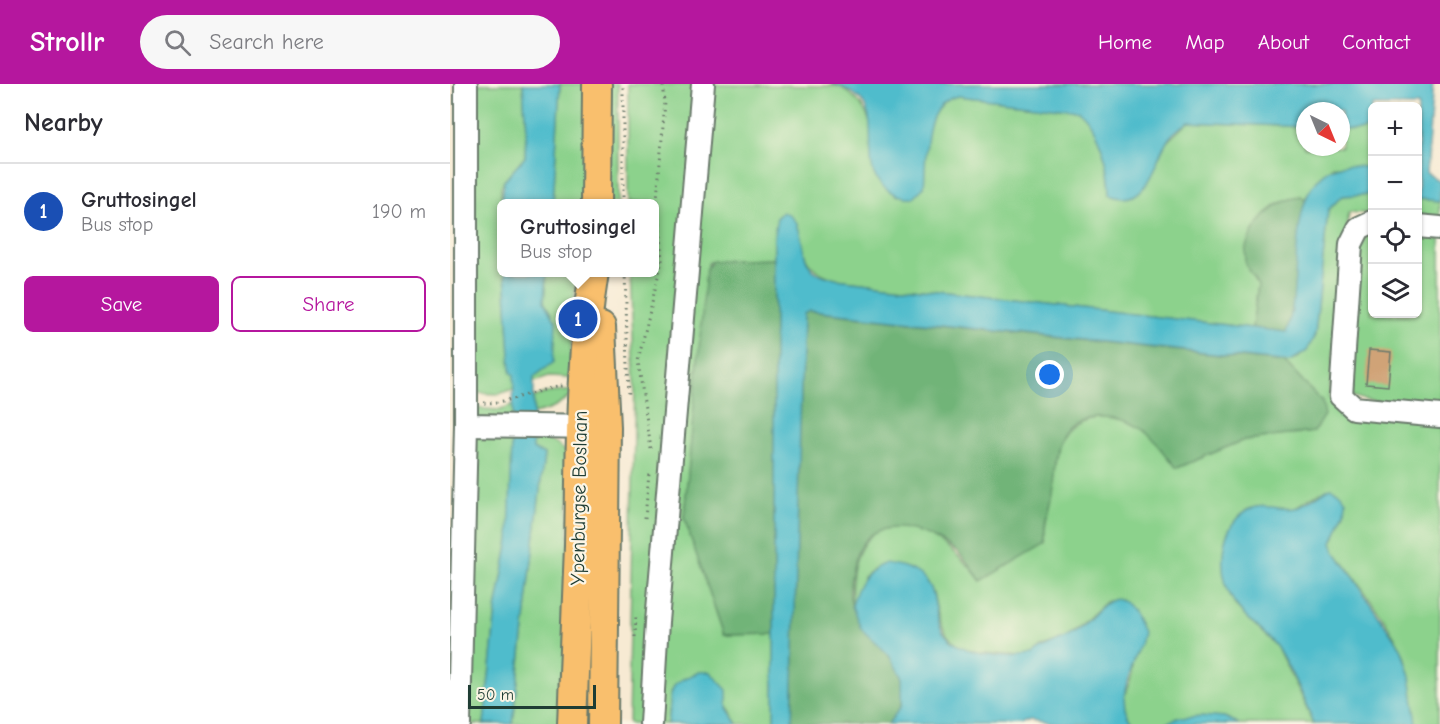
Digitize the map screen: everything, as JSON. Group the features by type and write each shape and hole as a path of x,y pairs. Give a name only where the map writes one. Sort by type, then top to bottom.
{"main road":[{"path":"596,199 597,84"},
{"name":"Ypenburgse Boslaan","path":"572,724 579,544 580,426 595,277"},
{"name":"Ypenburgse Boslaan","path":"580,426 603,724"}],"street":[{"path":"456,710 457,469 465,425 458,380 466,84"},
{"path":"651,724 658,610 703,84"},
{"path":"1368,224 1359,228 1351,244 1341,396 1354,408 1440,416"},
{"path":"1422,226 1440,228"},
{"path":"465,425 580,426"}],"path":[{"path":"623,84 623,199"},
{"path":"657,199 665,102 663,84"},
{"path":"659,223 662,260 659,273"},
{"path":"652,457 638,361 658,277"},
{"path":"502,403 541,389 563,386"},
{"path":"644,524 646,484 650,467"},
{"path":"635,643 637,611"}],"green space":[{"path":"475,84 523,84 525,157 504,181 501,187 501,199 497,199 497,277 505,277 511,371 514,375 553,314 545,301 547,277 586,278 576,279 569,378 549,377 499,394 474,393"},
{"path":"560,84 589,84 587,199 553,199"},
{"path":"606,84 618,84 618,199 605,199"},
{"path":"628,84 839,86 861,104 867,115 873,137 876,178 897,196 935,112 948,98 958,96 1078,110 1086,117 1098,137 1106,161 1110,195 1188,122 1296,127 1296,156 1350,156 1350,129 1368,128 1368,168 1333,166 1318,178 1305,199 1301,197 1280,203 1261,221 1252,235 1245,257 1258,285 1252,328 836,279 821,273 810,264 804,253 801,237 774,236 774,259 708,263 684,518 724,635 774,634 774,724 738,724 721,697 699,672 679,682 671,691 667,724 628,724 635,383 630,277 659,277 659,199 628,199"},
{"path":"1368,194 1368,214 1349,212 1329,398 1342,410 1440,422 1440,724 1417,724 1409,671 1398,643 1382,616 1335,551 1332,543 1345,512 1320,493 1294,509 1256,507 1246,510 1223,561 1229,592 1236,606 1277,647 1314,724 1240,724 1224,717 1181,717 1164,724 1134,724 1124,709 1133,659 1121,600 1107,601 1067,638 1043,647 1033,655 1023,656 972,651 960,646 944,629 933,592 875,567 864,576 852,606 854,570 862,546 877,532 896,527 917,531 939,541 961,559 981,581 1044,535 1058,446 1064,434 1083,420 1107,417 1131,423 1152,437 1177,468 1244,440 1314,432 1322,402 1284,362 1299,357 1315,335 1328,210 1342,196"},
{"path":"1301,197 1305,199 1293,311 1286,332 1252,328 1258,285 1247,267 1245,249 1255,228 1271,210 1291,199"},
{"path":"1422,199 1440,201 1440,222 1422,220"},
{"path":"1368,236 1368,318 1422,318 1422,237 1440,239 1440,409 1364,400 1352,396 1360,253 1365,238"},
{"path":"774,259 774,634 724,635 684,518 706,270 712,261"},
{"path":"806,311 1284,362 1322,402 1325,415 1314,432 1244,440 1177,468 1152,438 1134,425 1123,420 1099,417 1076,422 1067,428 1057,451 1052,493 1045,524 1046,543 981,581 959,553 927,535 897,528 870,535 860,546 854,563 850,598 862,622 894,663 901,677 904,692 900,707 888,724 792,724 803,314"},
{"path":"574,390 555,406 531,414 478,418 472,408 498,410 546,393"},
{"path":"489,432 543,439 562,448 569,456 568,724 513,724 544,455 533,450 533,445 509,540 496,610 484,724 464,724 475,436"}],"water":[{"path":"523,84 560,84 553,199 502,199 504,181 525,157"},
{"path":"831,84 1433,84 1426,173 1440,181 1440,201 1422,199 1422,102 1368,102 1368,128 1363,130 1350,129 1350,102 1296,102 1296,127 1188,122 1170,137 1149,180 1142,189 1134,196 1123,198 1110,195 1106,161 1098,137 1086,117 1078,110 958,96 946,101 932,120 926,147 924,187 914,197 900,196 887,190 874,174 869,117 859,97"},
{"path":"1347,165 1368,168 1368,194 1342,196 1328,210 1315,335 1307,351 1290,362 810,311 803,314 792,724 774,724 774,236 777,217 783,212 796,221 808,263 818,273 836,279 1286,332 1291,312 1303,208 1312,187 1326,172"},
{"path":"505,277 547,277 545,301 556,321 554,362 534,377 533,449 544,455 513,724 484,724 496,610 509,540 514,375 511,372"},
{"path":"1331,488 1340,492 1346,500 1345,512 1332,543 1335,551 1401,648 1410,676 1417,724 1314,724 1293,676 1278,649 1230,596 1223,570 1223,556 1229,530 1236,519 1252,508 1300,507"},
{"path":"886,563 908,568 921,575 930,586 938,621 949,639 970,650 983,653 1010,656 1033,655 1074,633 1110,601 1118,599 1125,603 1134,614 1143,632 1125,692 1124,703 1127,714 1134,724 1057,724 1030,720 1020,724 888,724 902,705 902,678 889,655 861,629 852,606 863,580 872,570"},
{"path":"699,672 710,672 727,690 727,708 738,724 667,724 671,691 679,682"},
{"path":"1202,715 1224,717 1240,724 1164,724 1181,717"}],"building":[{"path":"1369,350 1391,352 1388,386 1366,384"}],"place":[{"name":"Gruttosingel","path":"578,319"}]}
